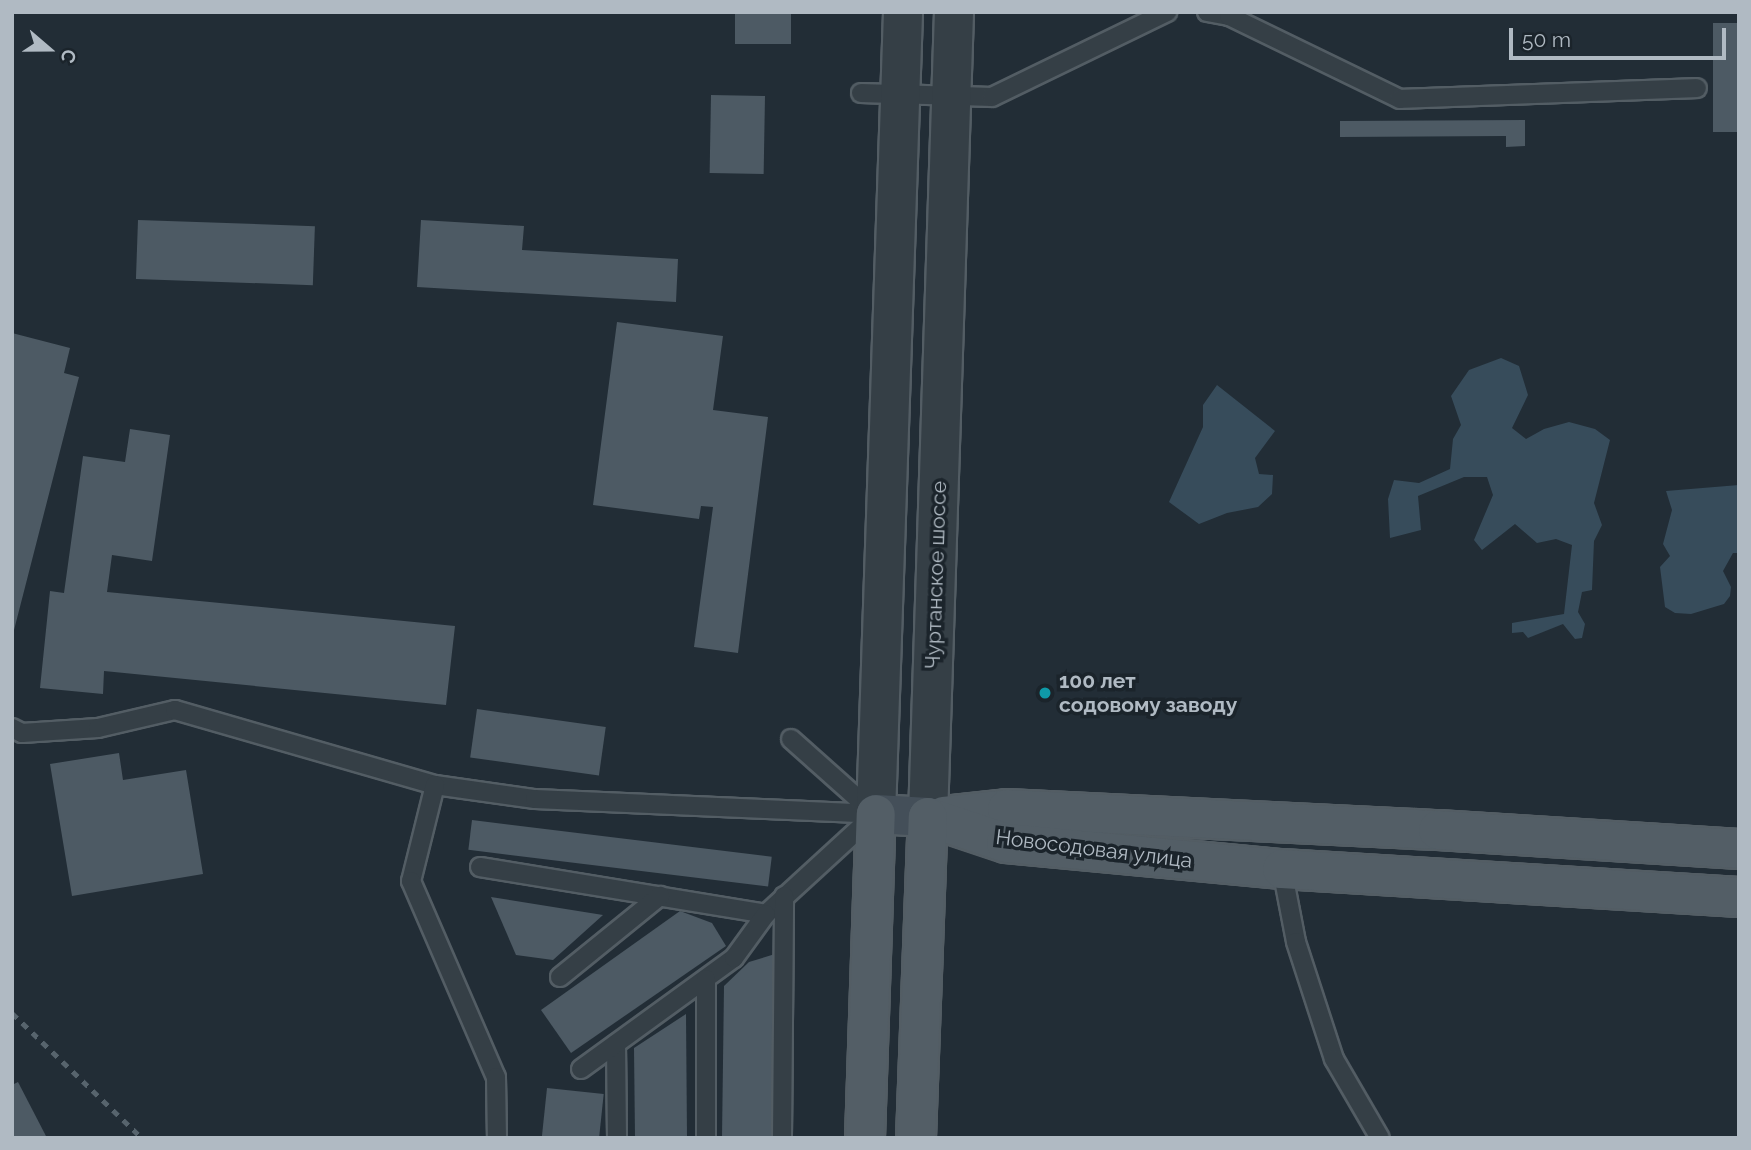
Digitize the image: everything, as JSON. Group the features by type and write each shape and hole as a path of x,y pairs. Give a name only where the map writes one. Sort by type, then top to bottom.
{"main road":[{"name":"Новосодовая улица","path":"928,817 1007,809 1438,830 1739,849"},
{"path":"865,1138 876,814 928,817"},
{"name":"Новосодовая улица","path":"928,817 1006,843 1282,869 1739,897"},
{"name":"Чуртанское шоссе","path":"916,1138 928,817"}],"street":[{"path":"876,814 903,12"},
{"name":"Чуртанское шоссе","path":"928,817 954,12"}],"lane":[{"path":"862,93 992,97 1167,12"},
{"path":"1207,12 1230,14 1401,99 1697,88"},
{"path":"12,728 22,733 97,728 175,710 435,785 535,799 876,814"},
{"path":"792,739 876,814"},
{"path":"435,785 411,881 496,1077 497,1138"},
{"path":"581,1069 734,958 766,914 876,814"},
{"path":"480,867 766,914"},
{"path":"1282,869 1296,942 1334,1059 1380,1138"},
{"path":"560,977 660,896"},
{"path":"782,1138 784,896"},
{"path":"706,979 706,1138"},
{"path":"617,1044 617,1138"}],"water":[{"path":"1501,358 1519,366 1528,395 1512,428 1526,439 1544,429 1569,422 1595,429 1610,440 1594,503 1602,525 1594,541 1592,590 1582,592 1578,612 1585,624 1582,638 1575,639 1563,624 1528,638 1523,632 1512,633 1512,623 1564,614 1572,545 1556,539 1537,543 1515,524 1482,550 1474,540 1493,495 1487,477 1464,477 1418,496 1421,530 1390,538 1388,499 1394,480 1419,483 1450,469 1453,439 1461,425 1451,396 1469,370"},
{"path":"1217,385 1275,431 1255,458 1259,474 1273,475 1272,494 1258,507 1227,513 1199,524 1169,502 1203,427 1203,405"},
{"path":"1739,485 1739,553 1733,553 1723,571 1731,587 1730,596 1724,604 1691,614 1675,613 1665,607 1660,567 1670,556 1663,544 1672,510 1666,491"}],"building":[{"path":"735,12 791,12 791,44 735,44"},
{"path":"1713,23 1739,23 1739,132 1713,132"},
{"path":"711,95 765,96 764,174 710,173"},
{"path":"1525,120 1525,146 1506,147 1506,136 1340,137 1340,121"},
{"path":"138,220 315,226 313,285 136,279"},
{"path":"421,220 524,226 522,250 678,259 676,302 417,287"},
{"path":"617,322 723,336 713,410 768,417 738,653 694,647 713,507 701,506 699,519 593,505"},
{"path":"12,333 70,348 64,373 79,377 13,634"},
{"path":"130,429 170,435 152,561 112,555 107,592 455,626 446,705 104,671 103,694 40,688 50,591 64,593 83,456 125,462"},
{"path":"477,709 606,727 599,776 470,758"},
{"path":"119,753 123,780 186,770 203,874 72,896 50,764"},
{"path":"472,820 772,857 768,887 468,850"},
{"path":"491,897 603,915 553,960 516,955"},
{"path":"680,911 712,923 726,946 571,1053 541,1010"},
{"path":"775,954 772,1138 722,1138 724,986 749,962"},
{"path":"686,1014 687,1138 635,1138 634,1048"},
{"path":"18,1082 47,1138 12,1138 12,1085"},
{"path":"547,1088 604,1094 599,1138 542,1138"}],"railway":[{"path":"12,1013 142,1138"}],"place":[{"name":"100 лет содовому заводу","path":"1045,693"}]}
